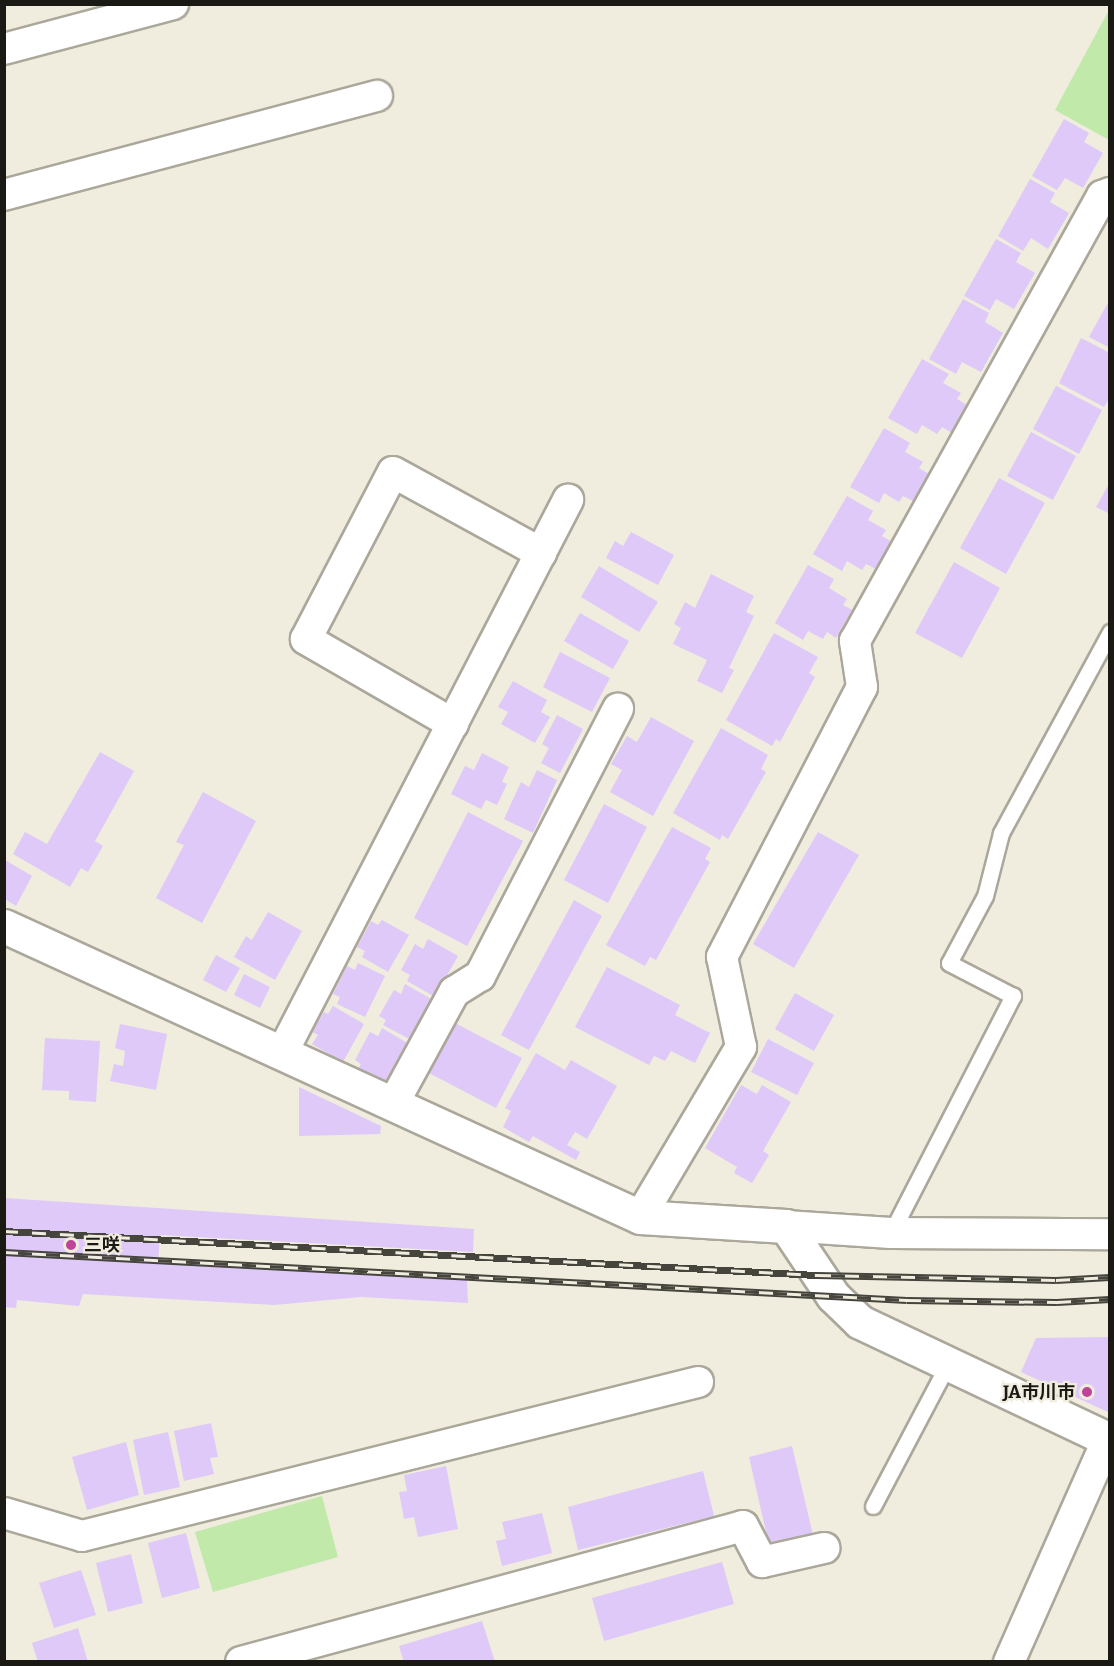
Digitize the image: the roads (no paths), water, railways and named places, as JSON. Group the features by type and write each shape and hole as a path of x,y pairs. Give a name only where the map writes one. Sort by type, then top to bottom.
{"street":[{"path":"4,49 173,4"},
{"path":"4,195 377,96"},
{"path":"640,1217 741,1047 722,957 862,687 855,641 1102,196 1110,193"},
{"path":"453,724 306,639 393,472 541,553"},
{"path":"282,1053 568,500"},
{"path":"393,1104 454,992 480,976 618,708"},
{"path":"4,926 640,1217 891,1233 1110,1234"},
{"path":"786,1226 833,1296 860,1322 1109,1439 1009,1662"},
{"path":"4,1513 82,1536 698,1382"},
{"path":"240,1662 744,1526 762,1562 824,1548"}],"lane":[{"path":"891,1233 1013,996 949,963 985,896 1001,833 1110,632"},
{"path":"873,1506 948,1364"}],"railway":[{"path":"4,1231 817,1275 1056,1280 1110,1277"},
{"path":"4,1252 907,1300 1057,1302 1110,1299"}],"place":[{"name":"三咲","path":"71,1245"},
{"name":"JA市川市","path":"1087,1392"}]}
